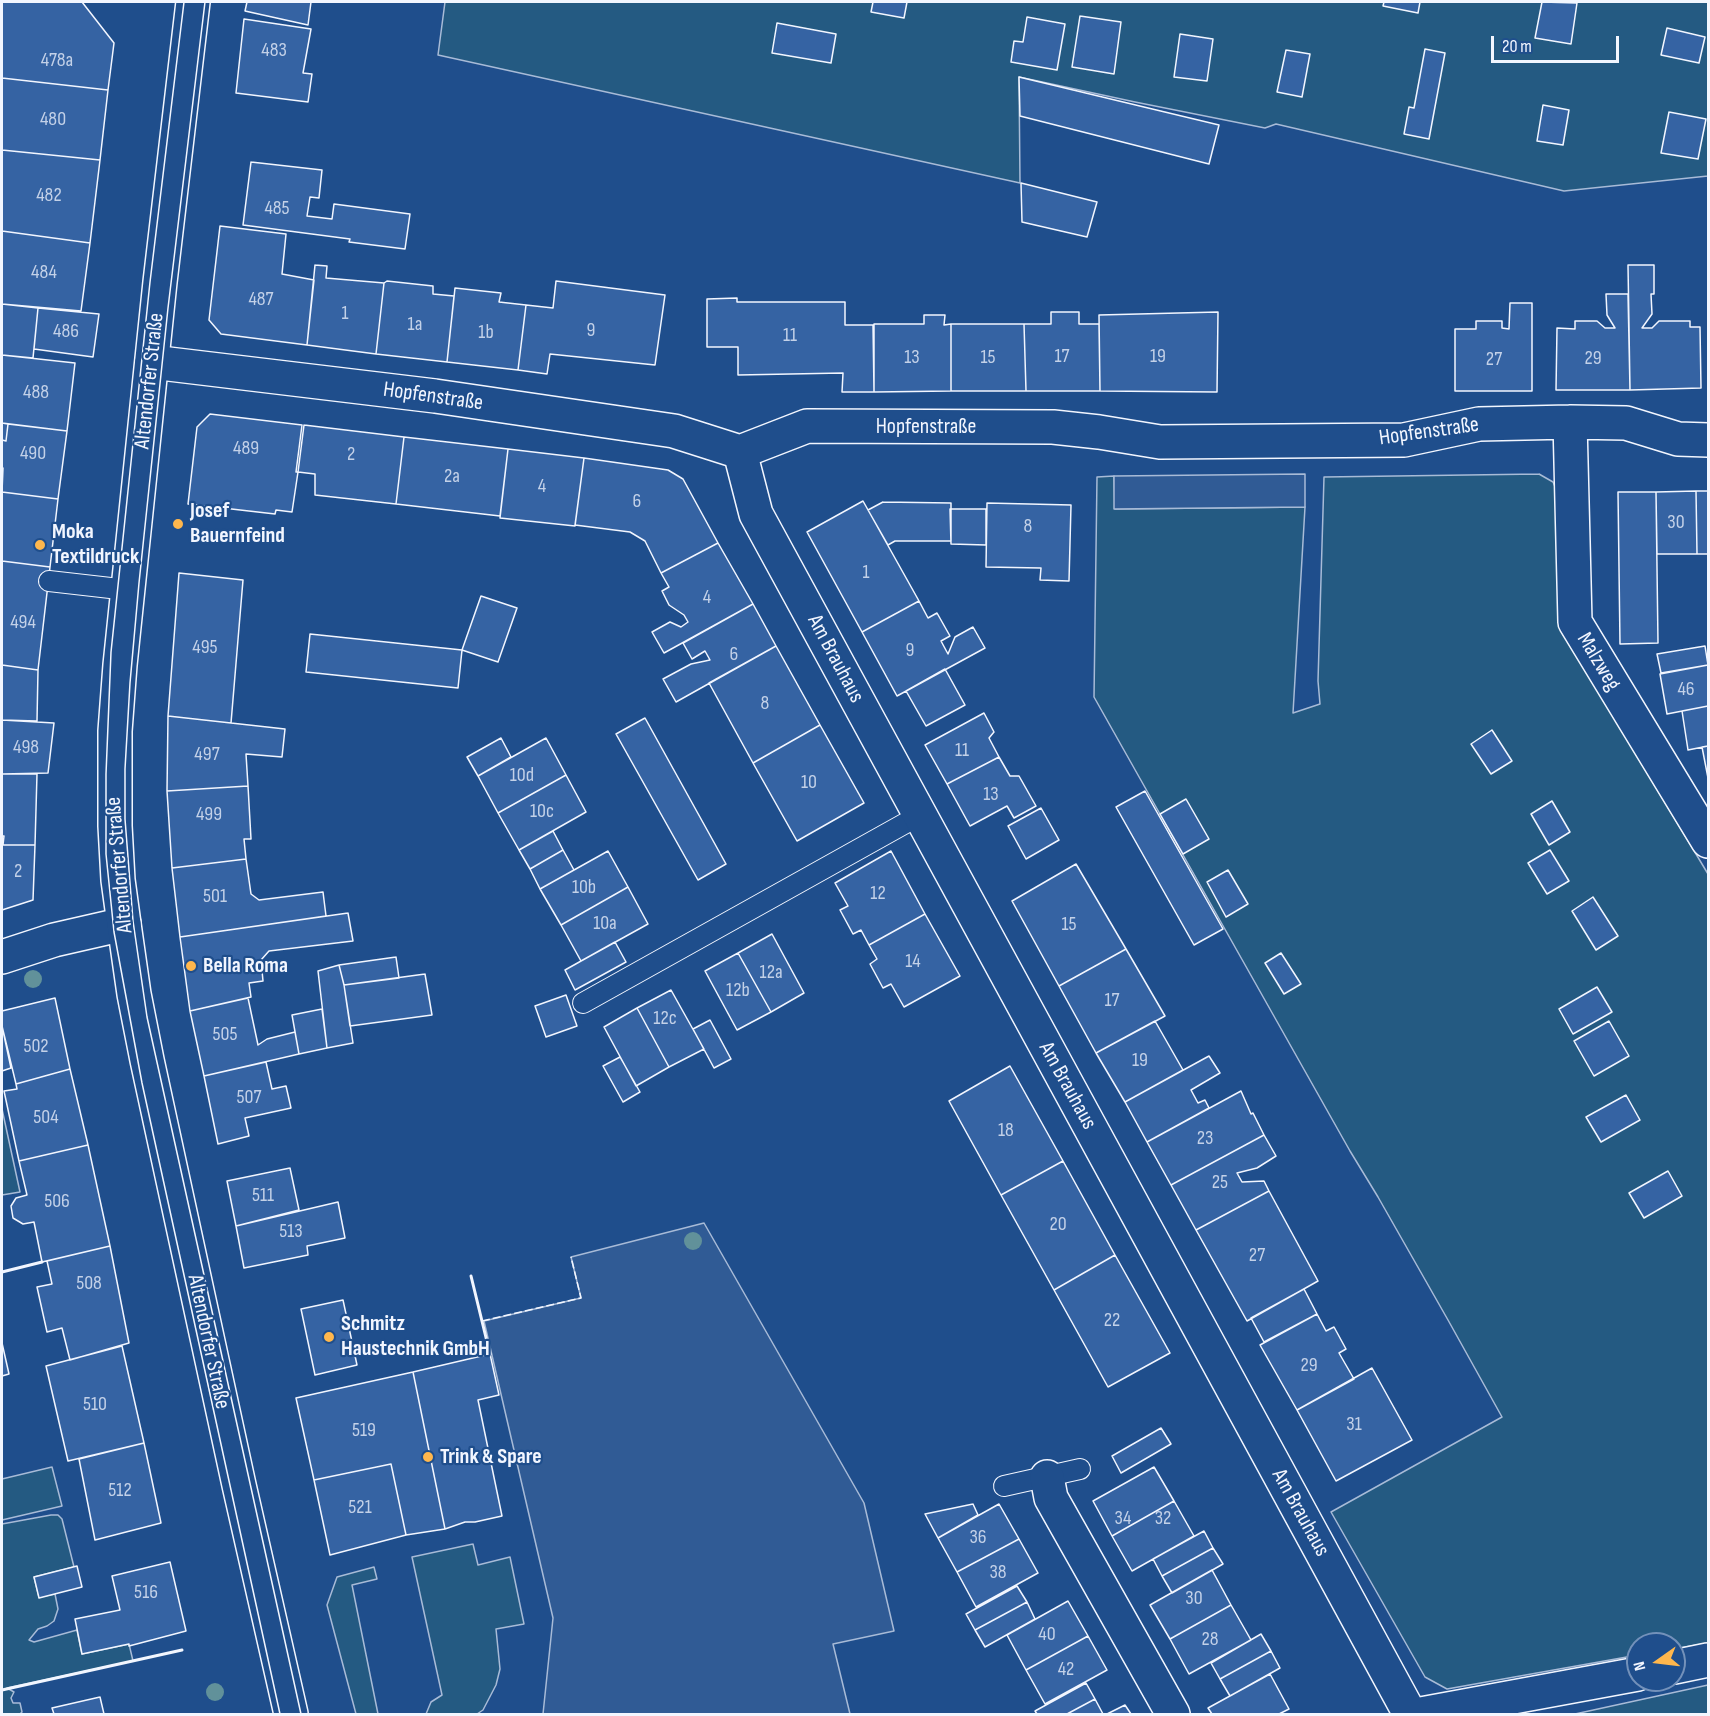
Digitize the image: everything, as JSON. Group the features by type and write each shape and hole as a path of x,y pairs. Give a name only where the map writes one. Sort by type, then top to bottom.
{"street":[{"name":"Altendorfer Straße","path":"193,2 152,362 117,709 114,782 117,869 134,994 147,1060 291,1714"},
{"name":"Hopfenstraße","path":"152,362 424,395 674,431 740,452 807,426 1053,428 1099,432 1160,442 1404,440 1479,424 1570,422 1626,423 1678,440 1708,440"},
{"name":"Malzweg","path":"1570,422 1575,622 1708,841"},
{"name":"Am Brauhaus","path":"740,452 756,514 1410,1714"},
{"path":"2,957 54,940 124,924"},
{"path":"1047,1477 1051,1498 1173,1714"},
{"path":"1686,1665 1708,1660"},
{"path":"1421,1714 1626,1676"}],"lane":[{"path":"49,581 128,590"},
{"path":"583,1003 920,815"},
{"path":"1004,1486 1080,1469"}],"shaded area":[{"path":"445,2 1708,2 1708,176 1564,191 1276,124 1265,128 1019,77 1020,183 438,55"},
{"path":"1305,474 1305,507 1114,509 1114,476"},
{"path":"1539,474 1553,482 1560,498 1559,626 1708,874 1708,1643 1686,1647 1686,1632 1626,1632 1626,1657 1447,1689 1425,1677 1331,1512 1502,1417 1094,697 1097,477 1114,476 1115,509 1305,507 1293,713 1320,704 1318,681 1324,477"},
{"path":"2,1109 20,1192 2,1195"},
{"path":"704,1223 864,1503 894,1631 833,1644 850,1714 543,1714 553,1618 484,1321 581,1298 571,1257"},
{"path":"52,1467 62,1506 2,1520 2,1479"},
{"path":"58,1515 62,1519 74,1567 34,1577 39,1597 55,1594 58,1609 54,1621 38,1629 29,1640 34,1642 77,1630 82,1654 129,1644 133,1661 7,1688 14,1692 11,1698 13,1703 20,1703 22,1712 2,1714 2,1524"},
{"path":"473,1544 478,1565 510,1557 524,1624 496,1629 500,1669 496,1685 483,1710 477,1714 426,1714 431,1702 442,1695 412,1557"},
{"path":"374,1567 377,1579 352,1585 378,1714 356,1714 327,1605 337,1577"},
{"path":"1708,1685 1708,1714 1575,1714 1676,1692 1686,1692 1686,1690"}],"building":[{"path":"2,2 82,2 114,43 108,90 2,78"},
{"path":"247,2 311,2 308,25 245,11"},
{"path":"873,2 907,2 904,18 871,12"},
{"path":"1384,2 1420,2 1418,13 1383,6"},
{"path":"1542,2 1577,3 1571,44 1535,38"},
{"path":"1080,16 1121,22 1114,74 1072,67"},
{"path":"1027,17 1065,24 1057,70 1011,62 1014,41 1023,42"},
{"path":"244,19 311,29 303,73 312,74 308,102 236,93"},
{"path":"777,23 836,34 831,63 772,53"},
{"path":"1667,28 1705,37 1699,63 1661,55"},
{"path":"1180,34 1213,39 1207,81 1174,77"},
{"path":"1425,49 1445,53 1429,139 1404,134 1409,107 1414,108"},
{"path":"1286,50 1310,54 1302,97 1277,92"},
{"path":"1019,77 1219,125 1209,164 1020,116"},
{"path":"2,78 108,90 100,160 2,150"},
{"path":"1543,105 1569,110 1563,145 1537,141"},
{"path":"1669,112 1706,119 1698,159 1661,153"},
{"path":"2,150 100,160 90,243 2,231"},
{"path":"251,162 322,170 319,198 310,197 307,216 332,219 334,204 410,214 405,249 349,242 350,239 243,225"},
{"path":"1021,183 1097,202 1087,237 1022,222"},
{"path":"220,226 286,234 282,274 314,280 307,345 221,334 209,320"},
{"path":"2,231 90,243 81,311 2,304"},
{"path":"315,265 327,266 326,278 384,283 376,354 307,345"},
{"path":"1628,265 1654,265 1654,294 1651,294 1652,314 1642,328 1652,328 1659,321 1690,321 1690,327 1700,327 1701,388 1630,390"},
{"path":"387,281 433,286 433,294 454,296 447,362 376,354 384,283"},
{"path":"556,281 665,295 655,365 550,354 547,374 518,370 526,305 553,308"},
{"path":"455,288 501,293 499,302 526,305 518,370 447,362"},
{"path":"1606,294 1628,294 1630,390 1556,390 1557,328 1575,329 1575,321 1597,321 1605,328 1615,328 1607,315"},
{"path":"737,298 737,302 845,302 845,325 873,325 874,392 842,392 843,373 738,375 738,347 707,347 707,299"},
{"path":"1510,303 1532,303 1532,391 1455,391 1455,329 1476,329 1476,321 1502,321 1502,328 1509,329"},
{"path":"2,304 38,308 33,358 2,355"},
{"path":"38,308 99,314 93,357 34,349"},
{"path":"1051,312 1079,312 1079,324 1099,324 1100,391 1026,391 1024,324 1051,324"},
{"path":"1218,312 1217,392 1100,391 1099,315"},
{"path":"924,315 945,315 944,325 951,324 951,391 874,392 874,324 924,324"},
{"path":"951,324 1024,324 1026,391 951,391"},
{"path":"2,355 75,363 67,431 2,423"},
{"path":"210,414 302,425 292,512 276,510 275,514 188,504 197,427"},
{"path":"2,423 8,424 6,441 2,440"},
{"path":"8,424 67,431 58,499 2,492 2,440 6,441"},
{"path":"304,425 404,437 396,504 315,495 315,474 298,472"},
{"path":"404,437 508,449 500,516 396,504"},
{"path":"508,449 584,458 575,526 500,518"},
{"path":"584,458 668,470 683,479 718,543 661,573 645,541 630,532 575,525"},
{"path":"1696,491 1708,491 1708,554 1697,554"},
{"path":"1696,491 1697,554 1657,554 1656,492"},
{"path":"2,492 58,499 50,567 2,561"},
{"path":"1618,492 1656,492 1658,643 1620,644"},
{"path":"863,501 919,601 862,632 807,532"},
{"path":"883,502 951,503 951,541 895,541 888,545 868,510"},
{"path":"987,503 1071,505 1069,581 1040,580 1041,568 986,567"},
{"path":"950,509 986,509 986,545 951,544"},
{"path":"718,543 753,604 664,653 652,632 670,622 681,627 688,622 684,615 669,605 662,591 669,587 661,573"},
{"path":"2,561 50,567 38,670 2,665"},
{"path":"179,573 243,580 231,723 168,716"},
{"path":"481,596 517,608 498,662 462,650"},
{"path":"919,601 928,618 937,613 950,636 941,641 948,654 955,637 973,627 985,648 897,696 862,632"},
{"path":"753,604 776,646 676,702 663,679 691,664 710,660 705,651 692,659 683,643"},
{"path":"310,634 462,650 458,688 306,672"},
{"path":"776,646 820,725 753,763 709,683"},
{"path":"1705,646 1708,665 1661,673 1657,654"},
{"path":"2,665 38,670 37,721 2,720"},
{"path":"1708,665 1708,706 1667,714 1660,674"},
{"path":"945,669 965,705 926,726 906,691"},
{"path":"1708,706 1708,746 1688,750 1682,711"},
{"path":"984,713 994,732 989,738 999,757 947,784 925,745"},
{"path":"168,716 285,729 282,757 246,754 248,786 167,791"},
{"path":"645,718 726,864 698,880 616,734"},
{"path":"2,720 54,723 48,773 2,774"},
{"path":"820,725 864,803 797,841 753,763"},
{"path":"1492,730 1512,761 1491,774 1471,744"},
{"path":"501,738 511,757 478,776 467,757"},
{"path":"546,738 566,775 498,813 478,776"},
{"path":"1708,746 1708,778 1702,747"},
{"path":"999,757 1010,776 1019,776 1036,806 1014,818 1007,806 970,826 947,784"},
{"path":"2,774 37,774 35,845 3,845"},
{"path":"566,775 586,812 519,850 498,813"},
{"path":"248,786 251,839 244,839 246,859 172,868 167,791"},
{"path":"1145,791 1223,929 1194,945 1116,807"},
{"path":"1186,799 1209,839 1183,854 1160,814"},
{"path":"1552,801 1570,832 1549,845 1531,814"},
{"path":"1041,808 1059,840 1026,859 1008,826"},
{"path":"553,831 563,850 530,869 519,850"},
{"path":"2,836 4,836 3,845 35,845 33,900 2,910"},
{"path":"563,850 574,870 540,889 530,869"},
{"path":"1550,850 1569,881 1547,894 1528,863"},
{"path":"608,851 628,887 561,925 540,889"},
{"path":"891,851 925,914 869,945 861,930 853,934 840,910 848,906 835,883"},
{"path":"246,859 251,894 259,900 323,892 326,916 180,937 172,868"},
{"path":"1076,864 1126,949 1059,986 1012,901"},
{"path":"1228,870 1248,904 1226,917 1207,882"},
{"path":"628,887 648,924 581,961 561,925"},
{"path":"1593,897 1618,936 1596,950 1572,911"},
{"path":"348,913 353,941 269,951 261,960 263,981 249,983 251,997 190,1011 180,937"},
{"path":"925,914 960,976 904,1007 891,984 883,988 870,964 877,959 869,945"},
{"path":"772,934 804,993 771,1012 738,953"},
{"path":"615,942 626,962 575,990 565,970"},
{"path":"1126,949 1165,1016 1096,1053 1059,986"},
{"path":"738,953 771,1012 737,1030 705,971"},
{"path":"1281,953 1301,984 1284,994 1265,963"},
{"path":"396,957 399,978 344,985 339,965"},
{"path":"339,965 353,1043 327,1048 318,971"},
{"path":"425,974 432,1015 350,1026 344,985"},
{"path":"1597,987 1612,1012 1573,1034 1559,1009"},
{"path":"671,990 704,1049 669,1067 637,1008"},
{"path":"566,995 577,1026 546,1037 535,1006"},
{"path":"55,998 70,1069 16,1084 2,1026 2,1011"},
{"path":"248,998 258,1045 267,1039 295,1032 299,1054 204,1076 190,1011"},
{"path":"637,1008 669,1067 636,1086 604,1027"},
{"path":"322,1009 327,1048 299,1054 292,1015"},
{"path":"710,1020 731,1059 714,1068 693,1029"},
{"path":"1155,1021 1183,1070 1125,1102 1096,1053"},
{"path":"1609,1021 1629,1056 1594,1076 1574,1041"},
{"path":"2,1026 11,1068 2,1071"},
{"path":"1209,1056 1220,1073 1191,1090 1198,1103 1205,1100 1209,1108 1147,1142 1125,1102"},
{"path":"620,1057 640,1092 623,1102 603,1066"},
{"path":"266,1062 272,1089 286,1086 291,1108 245,1118 249,1136 218,1144 204,1076"},
{"path":"1010,1066 1063,1161 1001,1195 949,1101"},
{"path":"70,1069 88,1145 19,1161 4,1091 17,1089 16,1084"},
{"path":"1241,1091 1264,1135 1171,1185 1147,1142"},
{"path":"1626,1095 1640,1120 1601,1142 1586,1117"},
{"path":"1264,1135 1276,1156 1257,1168 1237,1173 1242,1182 1264,1181 1269,1191 1196,1230 1171,1185"},
{"path":"88,1145 110,1246 42,1262 34,1222 23,1224 13,1218 11,1206 16,1198 27,1195 19,1161"},
{"path":"1063,1161 1115,1255 1054,1290 1001,1195"},
{"path":"290,1168 299,1210 236,1226 227,1181"},
{"path":"1668,1171 1682,1196 1644,1218 1629,1193"},
{"path":"1269,1191 1318,1281 1247,1321 1196,1230"},
{"path":"338,1202 345,1238 307,1246 308,1255 244,1268 236,1226"},
{"path":"110,1246 129,1343 70,1360 62,1328 47,1332 37,1287 52,1284 47,1261"},
{"path":"1115,1255 1170,1353 1108,1387 1054,1290"},
{"path":"1304,1289 1317,1314 1264,1342 1251,1318"},
{"name":"Schmitz Haustechnik GmbH","path":"343,1300 357,1365 315,1375 301,1309"},
{"path":"1317,1314 1326,1331 1334,1327 1346,1349 1339,1353 1354,1379 1297,1410 1260,1345"},
{"path":"2,1343 9,1374 2,1376"},
{"path":"122,1346 144,1443 68,1461 46,1366"},
{"path":"490,1354 499,1395 478,1400 502,1516 465,1522 445,1529 413,1372"},
{"path":"1372,1368 1412,1440 1336,1481 1297,1410"},
{"path":"413,1372 445,1529 406,1535 391,1464 314,1480 296,1398"},
{"path":"1161,1428 1171,1444 1121,1473 1112,1456"},
{"path":"144,1443 161,1523 95,1540 79,1459"},
{"path":"391,1464 406,1535 330,1555 314,1480"},
{"path":"1154,1467 1174,1501 1112,1536 1093,1501"},
{"path":"1174,1501 1194,1536 1132,1571 1112,1536"},
{"path":"973,1504 978,1515 938,1538 925,1514"},
{"path":"999,1504 1019,1539 957,1572 938,1538"},
{"path":"1204,1531 1213,1548 1162,1576 1153,1559"},
{"path":"1019,1539 1038,1573 976,1607 957,1572"},
{"path":"1213,1548 1223,1564 1172,1593 1162,1576"},
{"path":"170,1562 186,1631 129,1646 129,1644 82,1654 75,1619 120,1610 112,1576"},
{"path":"77,1566 82,1587 39,1598 34,1577"},
{"path":"1212,1570 1231,1605 1170,1639 1150,1605"},
{"path":"1017,1586 1027,1602 975,1630 966,1614"},
{"path":"1068,1601 1088,1636 1026,1670 1007,1635"},
{"path":"1027,1602 1035,1619 985,1647 975,1630"},
{"path":"1231,1605 1251,1640 1189,1674 1170,1639"},
{"path":"1261,1634 1271,1651 1220,1679 1211,1663"},
{"path":"1088,1636 1107,1670 1045,1704 1026,1670"},
{"path":"1271,1651 1280,1668 1230,1696 1220,1679"},
{"path":"1270,1674 1289,1709 1279,1714 1212,1714 1208,1708"},
{"path":"1086,1683 1095,1699 1067,1714 1037,1714 1035,1711"},
{"path":"100,1697 104,1714 54,1714 52,1708"},
{"path":"1095,1699 1103,1714 1067,1714"},
{"path":"1125,1705 1131,1714 1107,1714"}],"tram line":[{"path":"184,2 150,282 111,652 106,774 106,854 114,932 142,1083 280,1714"},
{"path":"205,2 168,308 139,583 130,683 125,769 125,819 133,921 147,1017 301,1714"}],"fence":[{"path":"482,1321 581,1298 571,1257"}],"wall":[{"path":"2,1272 42,1262"},
{"path":"471,1276 490,1354"},
{"path":"2,1690 182,1650"}],"place":[{"name":"Josef Bauernfeind","path":"178,524"},
{"name":"Moka Textildruck","path":"40,545"},
{"name":"Bella Roma","path":"191,966"},
{"name":"Schmitz Haustechnik GmbH","path":"329,1337"},
{"name":"Trink & Spare","path":"428,1457"}]}
